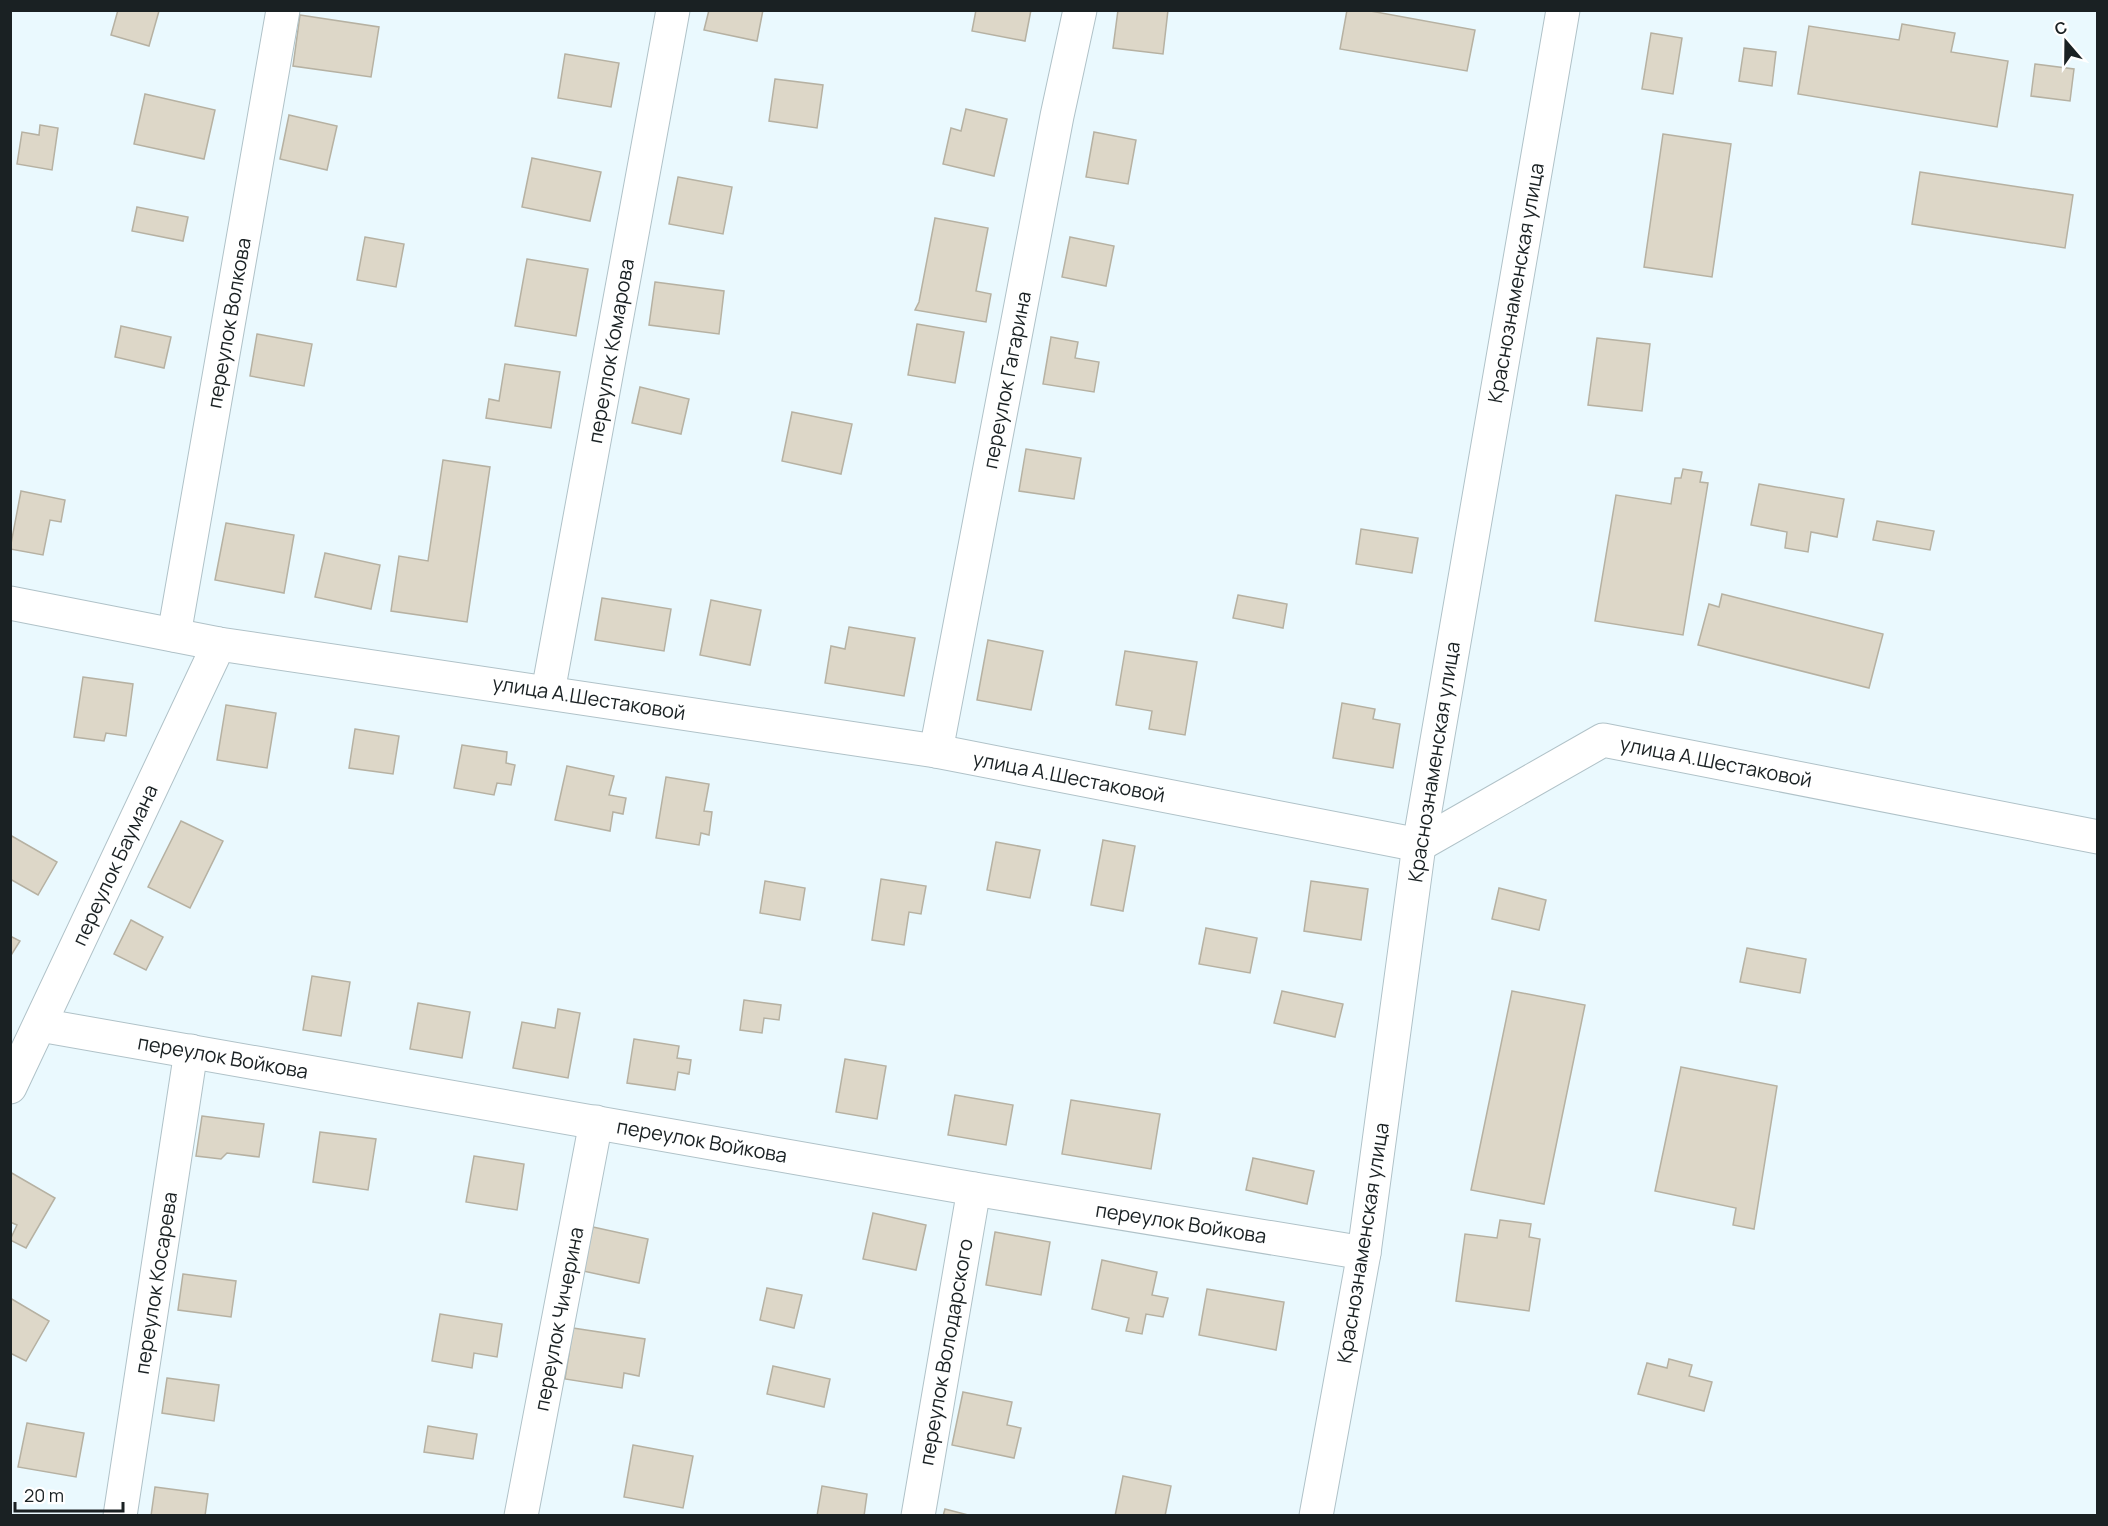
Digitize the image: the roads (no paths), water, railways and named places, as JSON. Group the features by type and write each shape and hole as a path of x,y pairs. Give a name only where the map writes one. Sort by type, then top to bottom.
{"street":[{"name":"переулок Волкова","path":"174,635 283,10"},
{"name":"переулок Комарова","path":"548,692 673,10"},
{"name":"переулок Гагарина","path":"936,751 1057,116 1080,10"},
{"name":"Краснознаменская улица","path":"1316,1515 1364,1253 1419,845 1563,10"},
{"name":"улица А.Шестаковой","path":"10,603 219,644 936,751 1419,845 1603,740 2097,837"},
{"name":"переулок Баумана","path":"10,1087 219,644"},
{"name":"переулок Войкова","path":"40,1025 974,1189 1364,1253"},
{"name":"переулок Косарева","path":"120,1515 191,1051"},
{"name":"переулок Чичерина","path":"522,1515 596,1122"},
{"name":"переулок Володарского","path":"918,1515 974,1189"}]}
